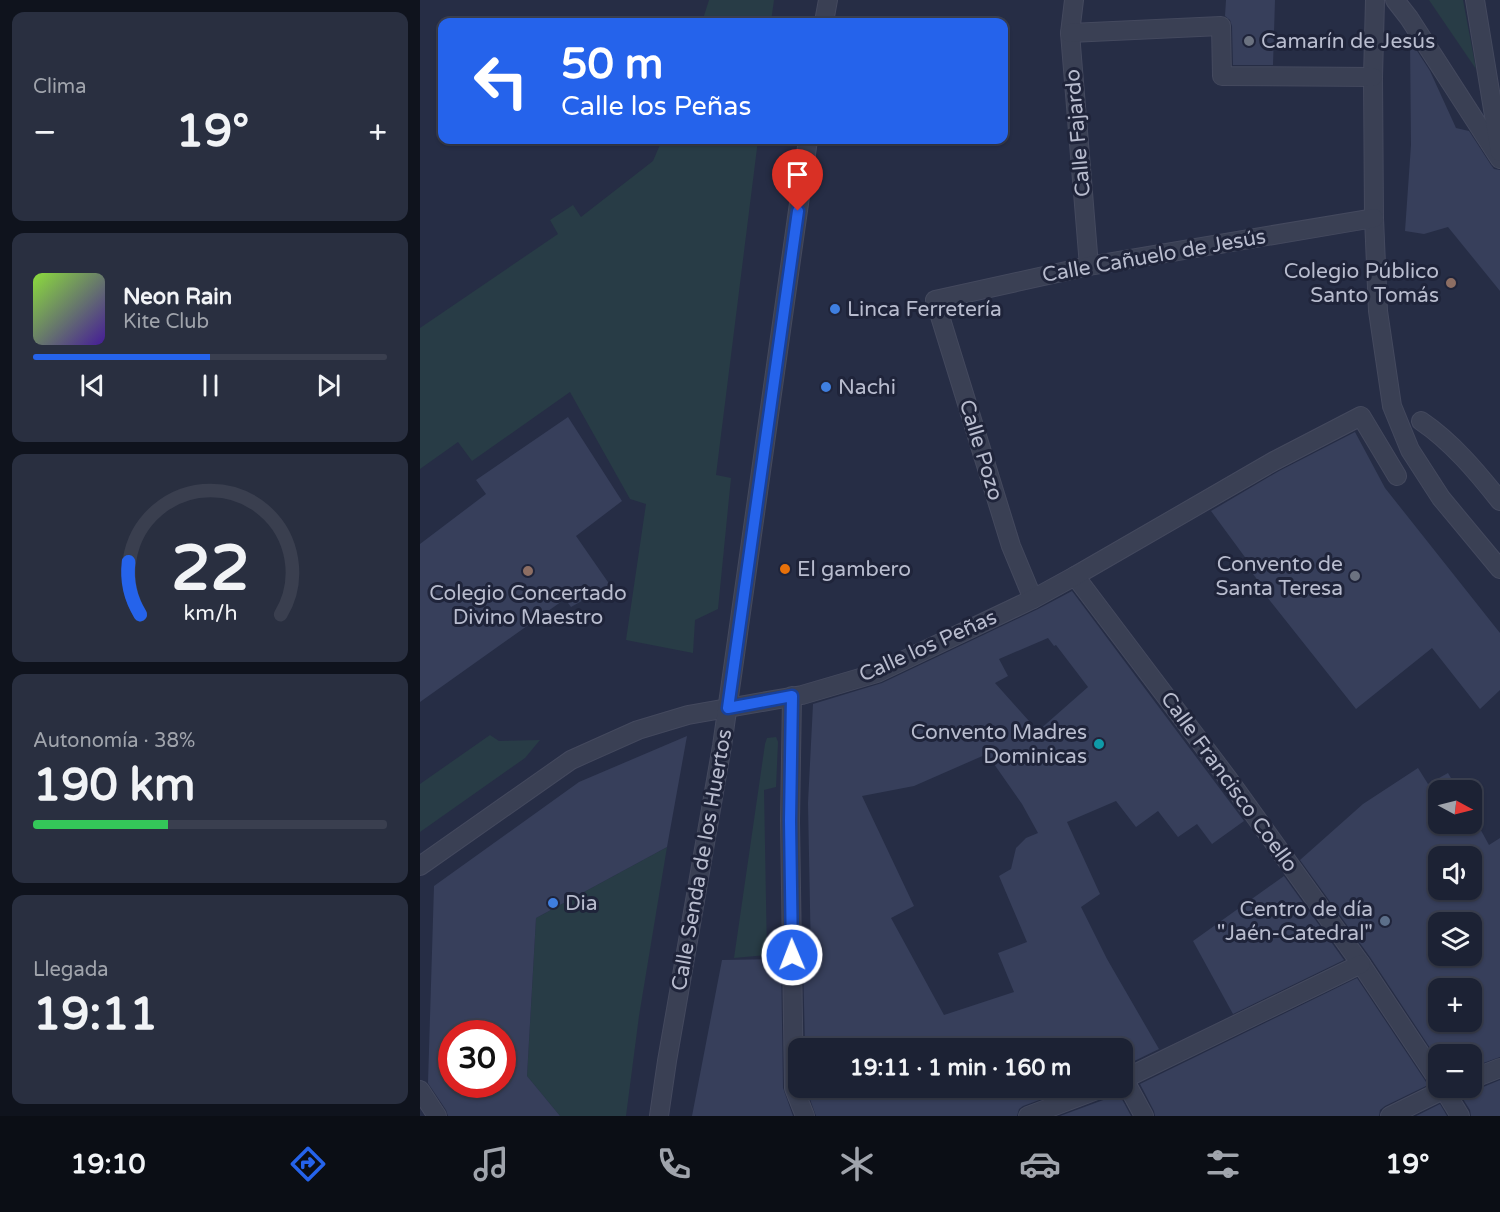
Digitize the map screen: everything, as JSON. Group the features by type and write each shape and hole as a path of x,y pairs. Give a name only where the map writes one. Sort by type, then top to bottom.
{"street":[{"path":"825,18 828,0"},
{"name":"Calle Fajardo","path":"1074,0 1070,33 1089,266"},
{"path":"1375,0 1374,218 1378,311 1392,406 1410,450 1442,498 1500,569"},
{"path":"1395,0 1500,159"},
{"path":"1476,0 1500,153"},
{"path":"1070,33 1221,26 1222,76 1373,77"},
{"name":"Calle Senda de los Huertos","path":"659,1116 728,708 807,144"},
{"name":"Calle Cañuelo de Jesús","path":"935,300 1089,266 1374,218"},
{"name":"Calle Pozo","path":"935,300 1011,546 1033,598"},
{"name":"Calle los Peñas","path":"420,866 571,760 638,730 687,715 802,695 877,673 1075,576 1274,461 1361,416 1397,476"},
{"path":"1421,421 1434,430 1475,470 1500,501"},
{"name":"Calle Francisco Coello","path":"1075,576 1229,780 1361,964 1428,1065"},
{"path":"792,696 790,821 794,1088 805,1116"},
{"path":"1133,1075 1361,964"},
{"path":"1482,1075 1500,1068"},
{"path":"420,1090 437,1116"},
{"path":"1133,1097 1144,1116"},
{"path":"1390,1116 1428,1097"},
{"path":"1028,1116 1076,1098"},
{"path":"1450,1098 1460,1116"}],"shaded area":[{"path":"709,0 774,0 772,18 703,18"},
{"path":"1429,0 1463,0 1476,69"},
{"path":"660,144 757,144 716,475 731,478 718,609 695,620 693,653 626,640 646,504 630,499 570,392 472,461 458,442 420,469 420,328 558,234 550,220 573,205 581,217 653,161"},
{"path":"490,735 499,741 540,740 525,758 420,832 420,784"},
{"path":"776,737 778,742 776,787 764,790 767,955 734,958 765,744 767,738"},
{"path":"667,847 639,1016 626,1116 560,1116 527,1076 536,918"}],"building":[{"path":"1226,0 1275,0 1273,65 1233,65 1232,26 1230,20 1225,16"},
{"path":"1410,40 1430,71 1456,128 1469,131 1494,169 1500,170 1500,291 1448,227 1424,234 1405,231 1411,145"},
{"path":"568,417 622,501 576,536 610,585 571,607 565,599 420,702 420,544 486,494 476,480"},
{"name":"Convento de Santa Teresa","path":"1355,432 1385,488 1500,633 1500,690 1480,709 1432,648 1356,709 1259,587 1262,586 1247,566 1250,564 1211,511 1279,471"},
{"path":"1072,591 1244,821 1212,844 1197,824 1178,837 1158,811 1136,827 1116,801 1067,822 1100,894 1081,907 1107,959 1159,1049 1133,1062 1133,1038 805,1038 803,959 811,959 808,803 813,704 882,683","holes":["1048,638 1054,646 1056,645 1088,687 1038,731 995,683 1008,676 999,659","987,754 1022,804 1038,833 1026,838 1016,848 1011,869 999,876 1027,942 998,953 1014,992 944,1015 891,918 914,906 862,796 914,786"]},
{"path":"687,736 667,847 536,918 527,1076 560,1116 448,1116 428,1083 434,886 579,782"},
{"path":"1418,768 1428,784 1428,834 1482,832 1489,845 1500,838 1500,1057 1482,1063 1482,1044 1428,1045 1370,957 1300,860 1363,804"},
{"path":"1448,773 1452,780 1435,780"},
{"path":"1284,876 1344,960 1233,1014 1193,941"},
{"path":"781,959 783,1088 793,1116 692,1116 722,960"},
{"path":"1357,978 1428,1085 1385,1106 1380,1110 1379,1116 1155,1116 1140,1084"},
{"path":"1500,1080 1500,1116 1471,1116 1462,1098 1482,1098 1482,1088"},
{"path":"810,1098 1045,1098 1023,1106 1019,1109 1017,1116 816,1116"},
{"path":"1121,1098 1131,1116 1060,1116 1106,1099"},
{"path":"1440,1104 1447,1116 1416,1116"}],"place":[{"name":"Camarín de Jesús","path":"1249,41"},
{"name":"Colegio Público Santo Tomás","path":"1451,283"},
{"name":"Linca Ferretería","path":"835,309"},
{"name":"Nachi","path":"826,387"},
{"name":"El gambero","path":"785,569"},
{"name":"Colegio Concertado Divino Maestro","path":"528,571"},
{"name":"Convento de Santa Teresa","path":"1355,576"},
{"name":"Convento Madres Dominicas","path":"1099,744"},
{"name":"Dia","path":"553,903"},
{"name":"Centro de día \"Jaén-Catedral\"","path":"1385,921"}],"route":[{"path":"792,955 790,821 792,696 728,708 798,211"}]}
